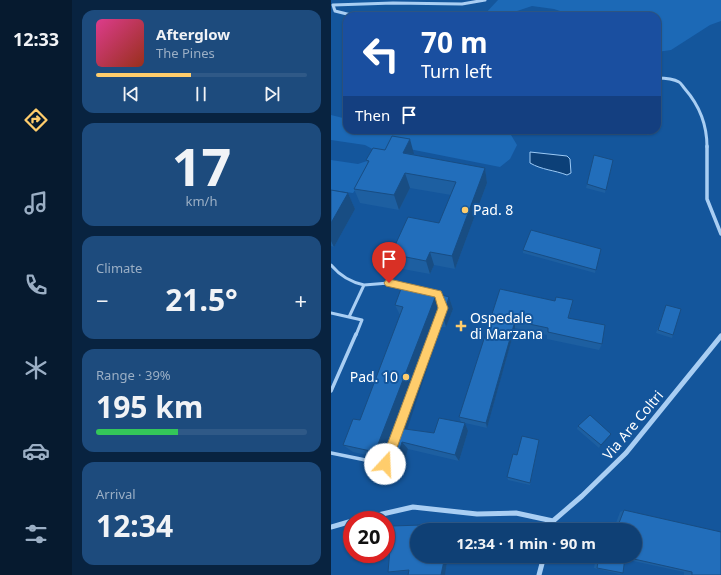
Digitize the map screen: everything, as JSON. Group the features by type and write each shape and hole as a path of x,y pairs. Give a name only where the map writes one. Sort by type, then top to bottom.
{"street":[{"path":"343,13 335,11 333,5 393,3 463,4 485,0"},
{"path":"661,78 667,78 679,82 690,95 700,111 707,136 707,199 721,234"},
{"name":"Via Are Coltri","path":"553,521 582,496 626,453 721,336"},
{"path":"395,511 413,507 477,514 516,513 553,521"},
{"path":"331,527 343,524"},
{"path":"539,575 542,563"}],"lane":[{"path":"331,265 335,272 351,282 364,285 389,283 438,294 443,308"},
{"path":"349,317 364,285"},
{"path":"331,313 362,320 331,391"},
{"path":"331,453 385,464 391,449"}],"shaded area":[{"path":"498,0 721,0 721,21 710,25 671,50 661,51 661,12 563,12 554,9 532,6 514,12 487,12"},
{"path":"331,115 343,118 343,134 510,134 517,145 510,159 500,167 389,145 353,193 331,190 331,160 358,164 373,159 378,152 365,145 331,140"},
{"path":"530,152 567,156 570,159 571,173 567,175 544,169 530,163"}],"building":[{"path":"392,136 410,139 403,153 485,168 452,256 430,252 426,261 391,254 408,217 439,223 456,182 405,173 394,195 354,189 369,161 366,160 373,148 385,150"},
{"path":"594,155 613,160 606,190 587,184"},
{"path":"331,190 348,193 331,223"},
{"path":"531,230 601,249 596,270 523,250"},
{"path":"402,286 435,293 436,295 375,452 343,445 353,419 360,420 403,307 395,305"},
{"path":"500,289 555,301 556,297 573,300 568,318 605,325 602,344 548,332 548,328 515,321 486,423 459,417"},
{"path":"442,295 449,297 443,316 437,315 398,428 434,433 439,418 465,423 455,455 402,442 398,456 383,453"},
{"path":"666,305 681,309 673,335 658,330"},
{"path":"590,415 611,434 601,445 578,426"},
{"path":"522,436 539,440 530,483 507,477 513,454 517,455"},
{"path":"624,510 721,532 721,575 692,575 692,572 642,561 642,523 619,523"},
{"path":"410,525 410,563 444,563 441,575 408,575 409,570 388,572 389,563 395,563 395,526"},
{"path":"598,563 624,563 623,573 597,568"}],"place":[{"name":"Pad. 8","path":"465,210"},
{"name":"Ospedale di Marzana","path":"461,326"},
{"name":"Pad. 10","path":"406,377"}],"route":[{"path":"385,464 443,308 438,294 389,283"}]}
